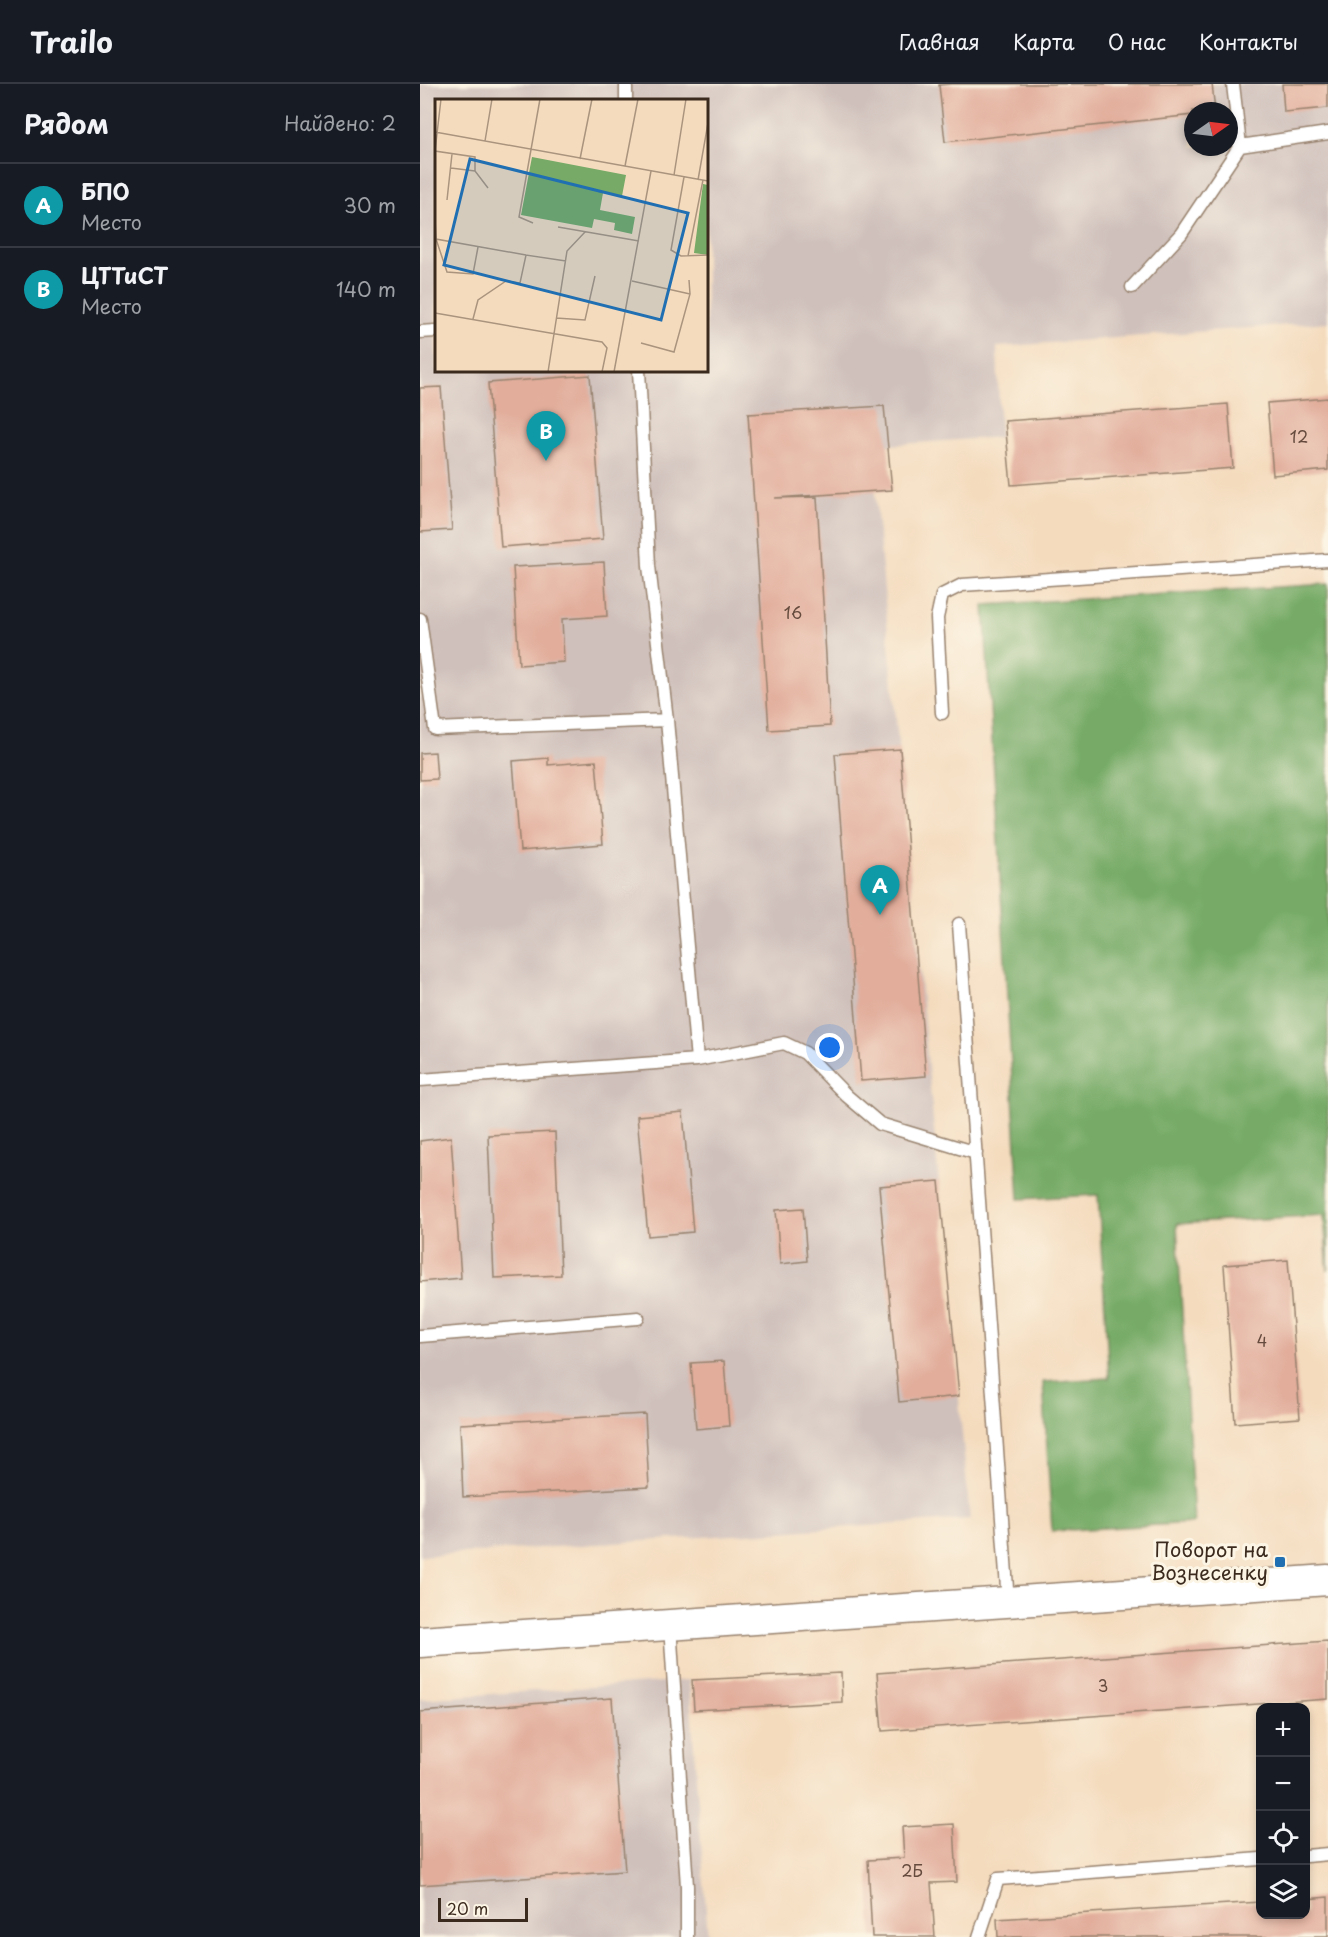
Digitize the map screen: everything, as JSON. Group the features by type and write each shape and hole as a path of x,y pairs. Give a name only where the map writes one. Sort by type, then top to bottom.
{"street":[{"path":"420,1642 1328,1580"}],"lane":[{"path":"1132,287 1181,234 1240,146 1233,84"},
{"path":"1240,146 1328,134"},
{"path":"420,332 435,331"},
{"path":"639,372 649,566 667,720 697,1060"},
{"path":"942,714 937,618 942,595 962,585 1328,560"},
{"path":"420,619 435,729 667,720"},
{"path":"959,924 1008,1602"},
{"path":"420,1080 697,1060 784,1043 806,1053 847,1096 880,1124 976,1153"},
{"path":"420,1336 638,1318"},
{"path":"670,1625 687,1886 687,1937"},
{"path":"1310,1856 1328,1854"},
{"path":"979,1937 998,1879 1256,1859"}],"shaded area":[{"path":"420,84 1328,84 1328,322 997,347 1000,437 888,445 892,490 875,492 970,1519 420,1556"},
{"path":"689,1680 708,1937 420,1937 420,1699"}],"green space":[{"path":"1328,584 1328,1271 1324,1215 1177,1224 1194,1523 1052,1531 1043,1382 1109,1378 1098,1195 1019,1199 984,605"}],"building":[{"path":"1212,84 1214,102 1184,102 1184,116 945,142 939,85"},
{"path":"1282,84 1328,84 1328,108 1284,112"},
{"path":"590,375 603,539 501,547 488,383"},
{"path":"441,387 452,530 420,532 420,388"},
{"path":"1328,398 1328,470 1273,475 1267,403"},
{"path":"1228,404 1233,468 1011,485 1005,421"},
{"path":"884,406 892,490 775,498 817,497 830,726 769,730 748,414"},
{"path":"604,562 607,616 562,619 564,662 519,665 513,567"},
{"path":"900,749 926,1076 861,1081 835,754"},
{"path":"435,752 437,779 420,780 420,753"},
{"path":"548,758 548,765 596,761 603,844 520,851 513,761"},
{"path":"683,1112 693,1232 648,1236 637,1116"},
{"path":"555,1132 561,1275 494,1278 488,1135"},
{"path":"451,1137 461,1278 420,1282 420,1141"},
{"path":"939,1181 959,1396 899,1402 879,1186"},
{"path":"803,1208 807,1261 780,1264 776,1210"},
{"path":"1288,1260 1300,1418 1235,1423 1224,1265"},
{"path":"724,1361 729,1426 696,1429 691,1363"},
{"path":"645,1414 649,1487 463,1497 460,1424"},
{"path":"1328,1641 1328,1699 882,1731 877,1673"},
{"path":"841,1673 842,1702 694,1710 692,1680"},
{"path":"612,1698 625,1871 420,1885 420,1712"},
{"path":"954,1824 957,1882 931,1883 935,1937 872,1937 868,1860 904,1858 902,1827"},
{"path":"1328,1897 1328,1937 998,1937 997,1919 1256,1902 1256,1919 1310,1919 1310,1899"}],"place":[{"name":"ЦТТиСТ","path":"546,461"},
{"name":"БПО","path":"880,915"},
{"name":"Поворот на Вознесенку","path":"1280,1562"}]}
